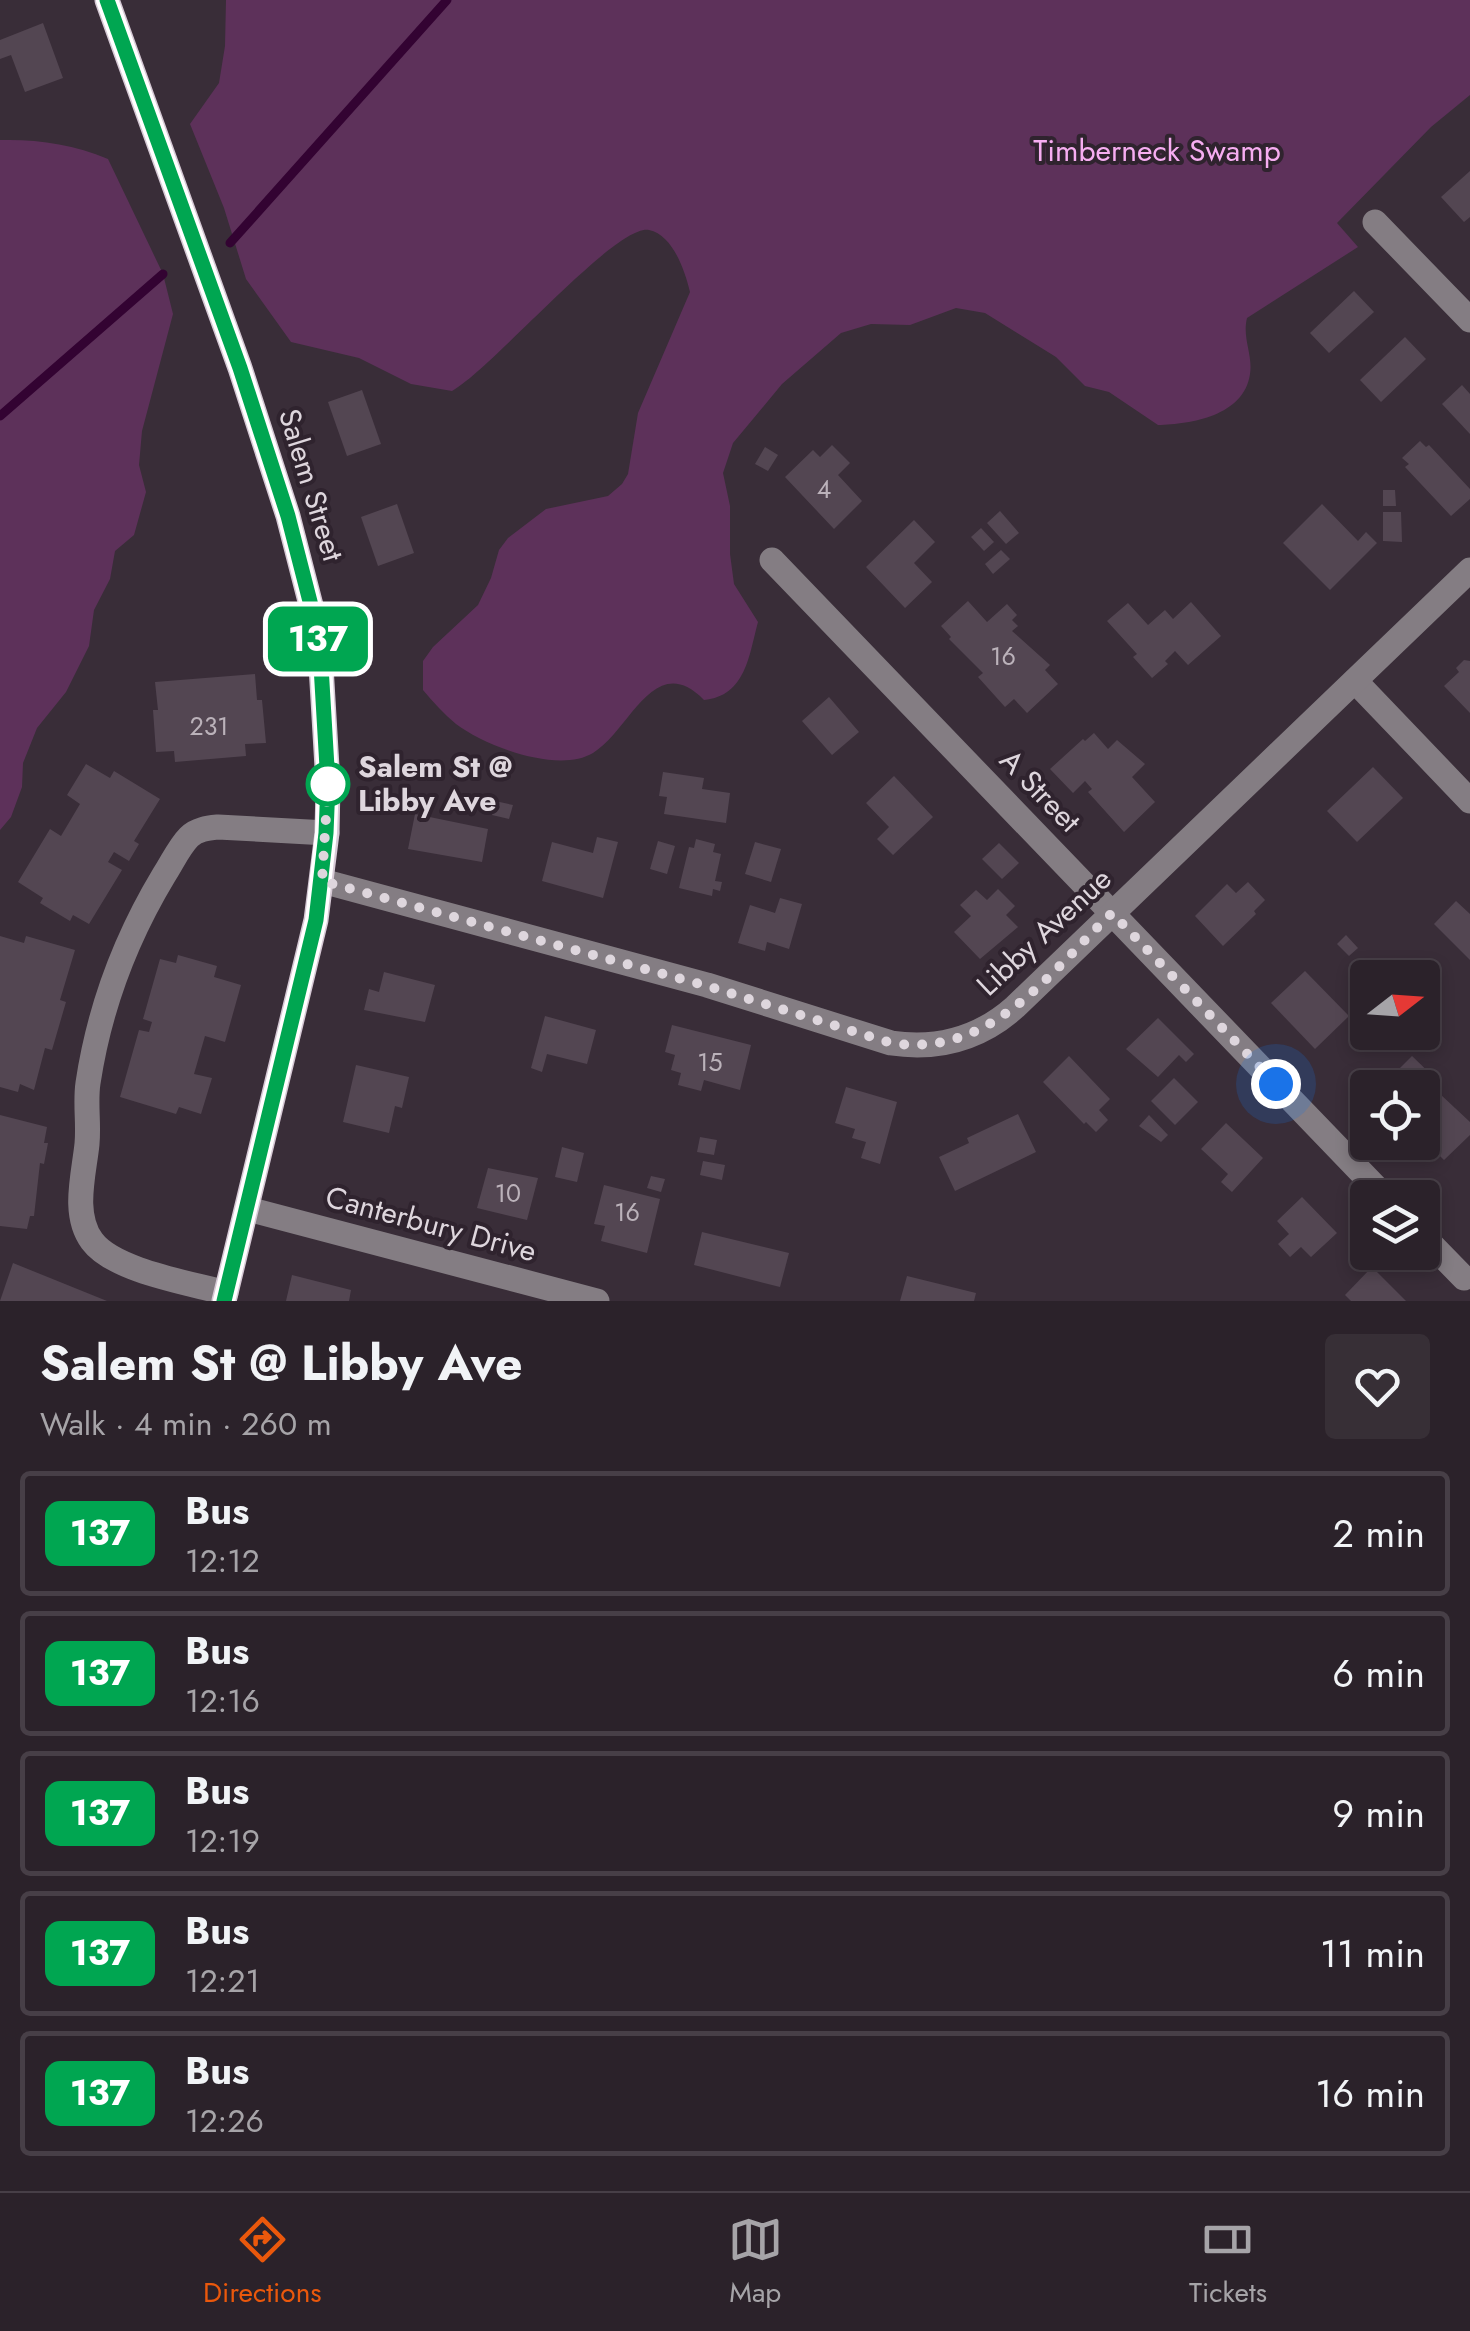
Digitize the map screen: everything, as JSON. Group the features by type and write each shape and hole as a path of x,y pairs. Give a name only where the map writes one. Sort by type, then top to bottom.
{"main road":[{"name":"Salem Street","path":"107,0 240,368 306,578 322,680 327,741 322,881 310,951 225,1297"}],"street":[{"path":"1376,222 1470,320"},
{"name":"A Street","path":"772,560 1369,1180"},
{"name":"Libby Avenue","path":"322,881 707,986 878,1040 918,1046 957,1040 994,1024 1470,570"},
{"path":"1355,680 1470,801"},
{"path":"225,1297 137,1268 96,1246 88,1234 81,1213 82,1178 88,1086 96,1043 144,908 189,837 218,827 326,833"},
{"name":"Canterbury Drive","path":"248,1209 598,1301"},
{"path":"1440,1253 1464,1278"}],"green space":[{"name":"Timberneck Swamp","path":"226,0 1470,0 1470,95 1431,127 1337,223 1358,247 1247,318 1251,367 1246,388 1238,400 1214,415 1158,425 1109,392 1085,386 1056,357 985,313 956,308 910,325 871,324 841,333 782,384 733,443 723,473 730,506 734,584 758,622 748,660 737,682 718,697 704,700 686,687 671,684 657,689 593,753 578,759 542,759 485,741 456,724 423,690 423,661 478,605 499,550 508,538 546,509 608,496 622,484 628,474 638,413 690,292 681,264 671,246 657,233 649,230 633,234 582,272 495,356 452,391 411,384 359,358 291,342 246,279 224,208 190,124 219,83"},
{"path":"0,140 55,144 108,159 163,274 173,314 142,431 139,465 146,492 134,535 115,551 110,579 94,610 89,646 66,692 37,728 23,763 22,787 11,817 0,830"}],"building":[{"path":"43,23 63,78 25,92 11,55 0,59 0,40"},
{"path":"1470,171 1470,217 1464,222 1441,197"},
{"path":"1354,291 1374,312 1329,353 1310,333"},
{"path":"1405,337 1426,359 1381,402 1360,380"},
{"path":"1462,385 1470,394 1470,434 1442,404"},
{"path":"362,390 381,444 347,456 328,402"},
{"path":"1420,441 1426,447 1429,445 1470,489 1470,499 1451,516 1405,467 1409,464 1402,458"},
{"path":"832,445 850,463 838,475 862,501 834,529 785,477 813,450 820,457"},
{"path":"765,447 778,455 768,471 755,464"},
{"path":"1383,490 1395,490 1396,506 1383,506"},
{"path":"397,504 414,553 378,566 361,517"},
{"path":"1322,504 1358,541 1366,532 1377,543 1330,590 1283,543"},
{"path":"1000,511 1019,533 1006,544 987,523"},
{"path":"1383,512 1401,512 1402,542 1383,541"},
{"path":"914,520 935,542 914,563 932,582 905,608 866,567"},
{"path":"981,528 994,542 984,551 971,537"},
{"path":"1001,550 1010,559 993,574 985,564"},
{"path":"968,601 987,622 1007,604 1017,615 1012,620 1018,626 1012,631 1050,665 1045,670 1058,684 1027,713 1014,699 1005,707 978,677 983,673 941,626"},
{"path":"1191,602 1221,636 1188,665 1175,651 1165,661 1168,664 1152,678 1133,657 1137,654 1107,621 1128,603 1148,625 1165,610 1173,619"},
{"path":"1464,660 1470,661 1470,713 1444,686 1459,672 1456,668"},
{"path":"255,674 266,743 245,744 246,756 175,762 174,751 156,752 155,682"},
{"path":"829,697 859,732 832,755 802,721"},
{"path":"1094,733 1108,749 1117,740 1145,764 1132,777 1155,802 1124,832 1088,792 1092,789 1085,781 1073,793 1050,769"},
{"path":"86,764 110,778 114,771 160,799 134,841 139,844 129,861 114,852 108,862 122,870 89,924 73,915 70,921 40,903 43,898 18,882 50,829 61,836 80,804 67,795"},
{"path":"1373,767 1403,798 1357,842 1327,811"},
{"path":"663,772 704,778 702,789 730,793 726,823 664,814 667,797 659,796"},
{"path":"894,776 933,817 893,855 877,839 889,827 866,803"},
{"path":"495,801 513,805 509,819 492,815"},
{"path":"415,814 488,829 482,862 408,849"},
{"path":"597,837 618,842 603,898 542,881 552,842 593,853"},
{"path":"696,839 715,844 713,852 721,854 715,881 722,882 720,891 713,889 712,896 679,888 689,847 694,848"},
{"path":"658,841 675,846 667,874 650,869"},
{"path":"755,842 781,849 771,882 745,874"},
{"path":"999,843 1019,863 1002,879 982,859"},
{"path":"1248,882 1265,900 1223,946 1195,916 1227,884 1236,893"},
{"path":"998,889 1015,906 1006,915 1018,927 980,959 954,932 971,916 960,905 976,890 987,900"},
{"path":"780,898 802,904 789,949 767,942 765,951 738,943 750,905 775,913"},
{"path":"1456,901 1470,914 1470,960 1434,924"},
{"path":"1346,935 1358,948 1349,956 1337,944"},
{"path":"0,936 24,943 26,936 75,950 60,1000 66,1002 52,1050 45,1048 34,1090 20,1084 18,1092 0,1087"},
{"path":"178,955 217,966 214,977 241,985 225,1042 205,1036 194,1074 212,1078 201,1114 179,1107 176,1114 120,1097 139,1030 149,1032 152,1022 143,1019 160,959 176,963"},
{"path":"1305,971 1349,1016 1315,1049 1271,1003"},
{"path":"384,972 435,985 425,1022 364,1010 369,989 379,992"},
{"path":"545,1016 596,1030 587,1064 547,1054 542,1072 531,1068"},
{"path":"1158,1018 1194,1054 1186,1062 1179,1055 1158,1077 1126,1049"},
{"path":"672,1025 751,1045 740,1090 704,1080 701,1091 678,1085 681,1073 671,1070 675,1055 665,1052"},
{"path":"1069,1056 1110,1099 1099,1110 1108,1120 1096,1132 1043,1082"},
{"path":"1412,1056 1426,1070 1398,1070"},
{"path":"356,1065 409,1077 402,1108 395,1106 389,1133 343,1122"},
{"path":"1174,1078 1198,1102 1175,1125 1151,1101"},
{"path":"846,1087 897,1102 880,1164 861,1158 866,1142 852,1138 855,1129 835,1123"},
{"path":"1440,1094 1470,1122 1470,1135 1444,1160 1440,1156"},
{"path":"1018,1114 1036,1152 955,1191 939,1157 969,1143 967,1138"},
{"path":"0,1115 47,1127 44,1143 48,1143 44,1164 40,1163 34,1216 30,1216 27,1229 0,1226"},
{"path":"1149,1115 1168,1135 1161,1142 1139,1126"},
{"path":"1226,1123 1263,1158 1232,1192 1221,1182 1228,1174 1201,1149"},
{"path":"700,1137 717,1140 714,1155 697,1152"},
{"path":"562,1147 584,1153 577,1182 555,1177"},
{"path":"703,1161 725,1165 722,1180 700,1175"},
{"path":"488,1168 538,1178 527,1220 477,1208"},
{"path":"651,1176 665,1179 661,1192 647,1188"},
{"path":"604,1185 660,1199 647,1253 601,1241 605,1226 594,1224"},
{"path":"1302,1197 1337,1233 1311,1257 1301,1247 1290,1257 1278,1244 1289,1234 1277,1221"},
{"path":"702,1232 789,1253 780,1287 694,1265"},
{"path":"13,1263 107,1301 0,1301"},
{"path":"1369,1270 1375,1270 1406,1301 1351,1301 1345,1295"},
{"path":"292,1275 351,1290 349,1301 286,1301"},
{"path":"907,1276 976,1293 974,1301 900,1301"}],"waterway":[{"path":"230,243 447,0"},
{"path":"0,416 163,274"}],"bus line":[{"name":"137","path":"107,0 240,368 288,516 306,578 321,666 328,784 322,881 306,966 224,1301"}],"place":[{"name":"Salem St @ Libby Ave","path":"328,784"}],"route":[{"path":"328,784 322,881 707,986 891,1043 944,1044 994,1024 1112,913 1276,1084"}]}
